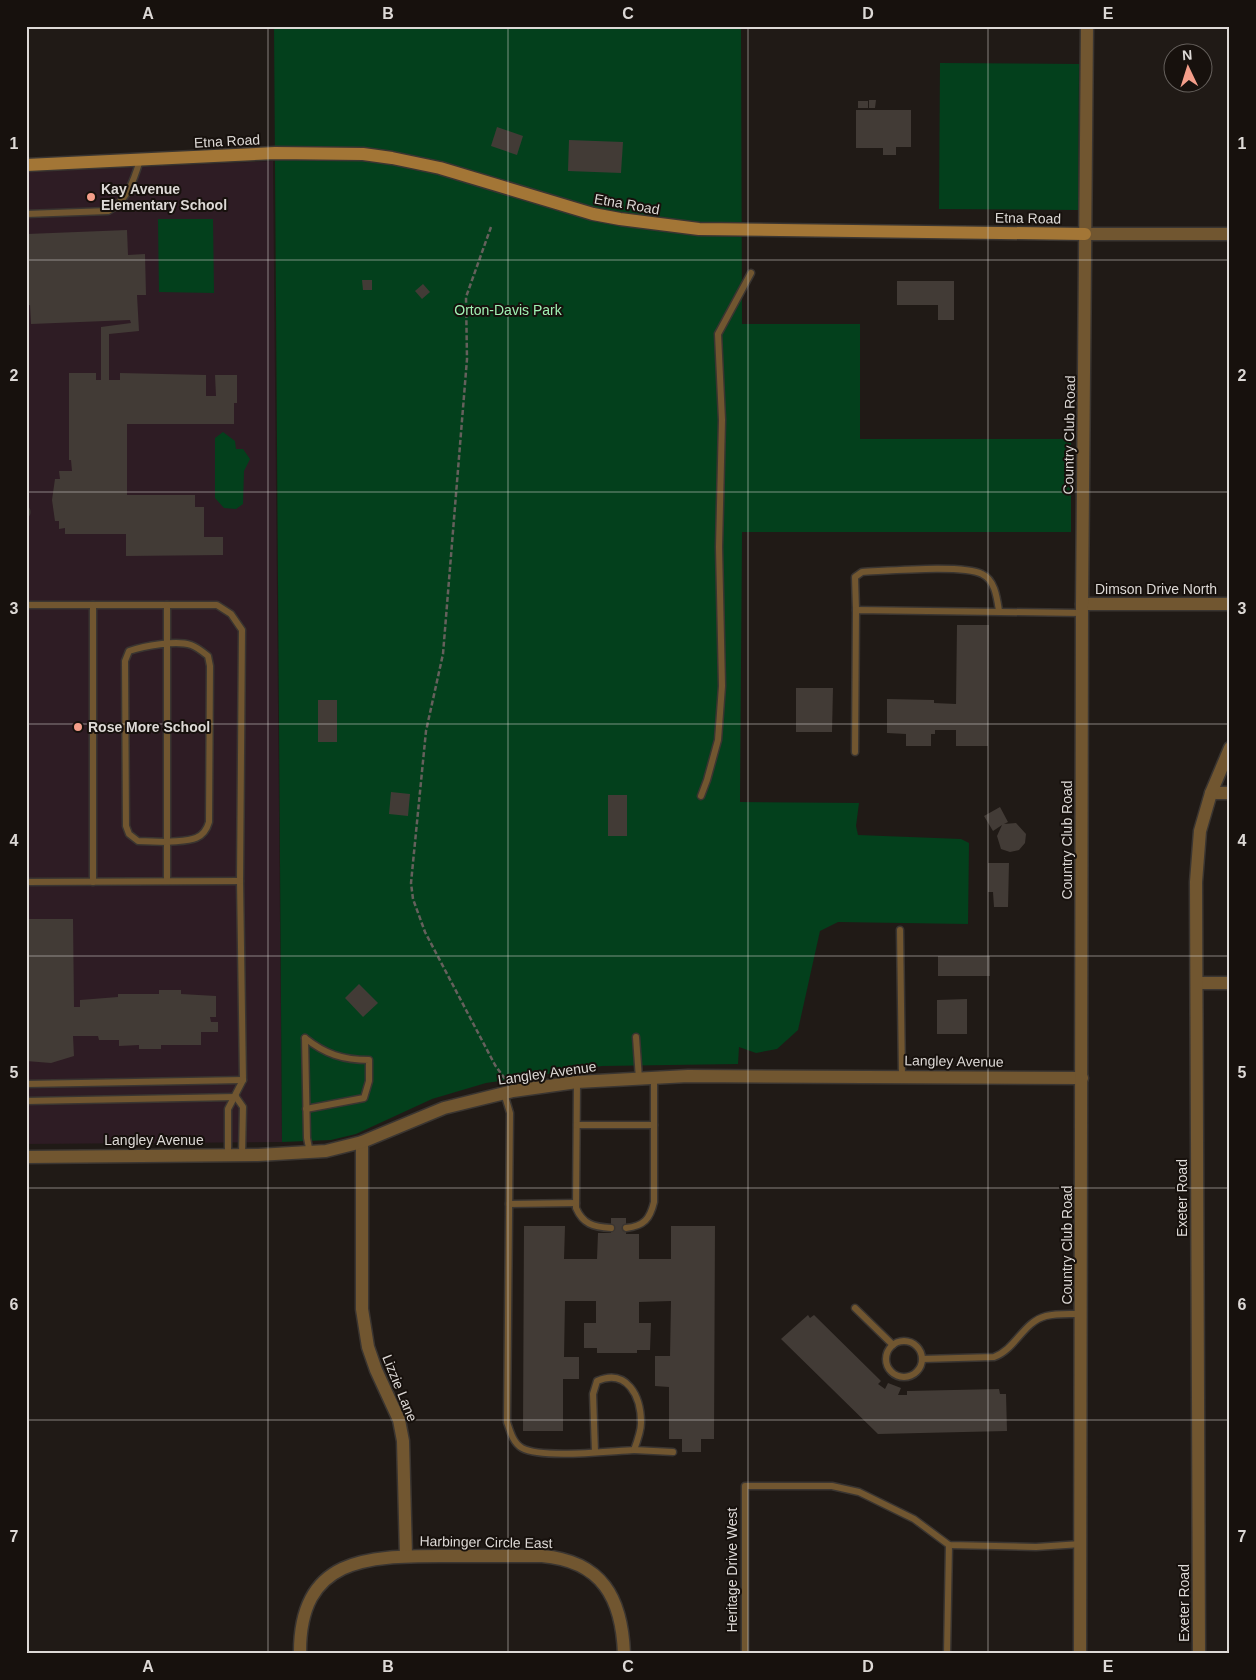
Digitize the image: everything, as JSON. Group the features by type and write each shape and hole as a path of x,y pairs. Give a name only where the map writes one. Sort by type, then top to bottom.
{"street":[{"name":"Country Club Road","path":"1080,1654 1082,608 1087,26"},
{"name":"Etna Road","path":"26,165 297,153 345,153 392,158 445,170 593,214 699,229 1230,234"},
{"name":"Dimson Drive North","path":"1082,608 1230,604"},
{"name":"Exeter Road","path":"1199,1654 1196,882 1200,831 1210,793 1230,748"},
{"path":"1210,793 1230,793"},
{"path":"1197,983 1230,983"},
{"name":"Langley Avenue","path":"26,1157 310,1153 342,1148 362,1142 444,1108 508,1092 577,1082 654,1078 902,1076 1082,1078"},
{"name":"Lizzie Lane","path":"362,1142 362,1309 368,1347 376,1370 399,1420 403,1441 406,1556"},
{"name":"Harbinger Circle East","path":"300,1654 302,1623 306,1608 330,1575 365,1560 406,1556 542,1556 561,1558 583,1567 600,1579 613,1597 621,1617 624,1654"}],"lane":[{"path":"26,214 108,211 119,206 134,181 140,160"},
{"path":"700,796 708,780 718,740 722,686 719,547 722,420 718,334 751,273"},
{"path":"855,752 855,577 862,572 963,569 983,574 995,589 1000,611"},
{"path":"26,605 217,605 231,614 242,630 240,881 243,1080 228,1110 228,1154"},
{"path":"93,605 93,882"},
{"path":"166,605 167,881"},
{"path":"856,610 1000,611 1082,608"},
{"path":"149,644 190,645 208,656 210,666 209,822 206,832 198,839 167,842 138,841 129,834 126,826 125,661 129,651 149,644"},
{"path":"26,882 240,881"},
{"path":"900,930 902,1076"},
{"path":"636,1037 639,1079"},
{"path":"306,1109 364,1098 368,1081 369,1060 337,1057 318,1049 305,1038 306,1138 310,1153"},
{"path":"626,1228 638,1226 646,1221 652,1213 655,1185 654,1078"},
{"path":"26,1084 243,1080"},
{"path":"577,1082 576,1203 580,1218 588,1225 611,1228"},
{"path":"508,1092 510,1113 507,1422 511,1435 521,1448 537,1453 634,1450 673,1452"},
{"path":"26,1101 236,1097"},
{"path":"236,1097 243,1107 242,1154"},
{"path":"577,1125 654,1125"},
{"path":"509,1204 576,1203"},
{"path":"855,1308 893,1345"},
{"path":"922,1359 994,1357 1004,1353 1034,1321 1046,1316 1081,1314"},
{"path":"898,1342 910,1342 920,1350 922,1359 920,1367 912,1375 906,1377 894,1374 887,1365 886,1360 889,1349 893,1345 898,1342"},
{"path":"595,1452 593,1394 597,1381 608,1376 620,1378 636,1393 642,1424 634,1450"},
{"name":"Heritage Drive West","path":"745,1654 745,1486 832,1486 859,1492 914,1519 949,1545"},
{"path":"947,1654 949,1545 1036,1546 1081,1544"}],"path":[{"path":"491,226 466,297 467,359 443,654 426,731 411,883 416,908 425,932 508,1092"}],"shaded area":[{"path":"273,161 282,1142 26,1144 26,172"}],"green space":[{"name":"Orton-Davis Park","path":"274,26 741,26 742,324 860,324 860,439 1071,439 1071,532 742,532 740,802 859,803 856,826 858,835 961,839 969,843 968,924 838,922 820,931 798,1030 777,1049 756,1053 739,1047 738,1064 602,1066 486,1083 432,1099 356,1134 331,1140 282,1142"},
{"path":"940,63 1079,64 1078,210 939,209"},
{"path":"158,219 213,219 214,293 159,292"},
{"path":"223,432 235,441 236,449 243,449 250,459 244,471 243,504 236,509 224,508 215,498 215,438"}],"building":[{"path":"869,100 876,100 875,108 869,108"},
{"path":"858,101 868,101 868,108 858,108"},
{"path":"856,110 911,110 911,147 896,147 896,155 883,155 883,148 856,148"},
{"path":"497,127 523,136 517,155 491,146"},
{"path":"569,140 623,142 621,173 568,171"},
{"path":"127,230 128,255 145,254 146,295 137,295 139,331 109,334 109,380 120,380 120,373 206,375 206,396 216,396 215,375 237,375 237,403 234,403 234,424 127,424 127,495 195,495 195,507 204,507 204,537 223,537 223,555 126,556 126,534 65,534 65,528 59,529 59,521 55,521 52,500 55,479 60,479 59,471 72,471 71,460 69,460 69,373 96,373 96,380 101,380 101,327 131,323 130,320 31,324 30,305 26,306 27,234"},
{"path":"362,280 372,280 372,290 363,290"},
{"path":"897,281 954,281 954,320 938,320 938,305 897,305"},
{"path":"423,284 430,292 422,299 415,291"},
{"path":"957,625 989,625 988,746 956,746 956,730 935,730 935,734 931,734 931,746 906,746 906,734 887,733 887,699 934,700 934,703 956,704"},
{"path":"796,688 833,688 832,732 796,732"},
{"path":"318,700 337,700 337,742 318,742"},
{"path":"391,792 410,794 408,816 389,814"},
{"path":"608,795 627,795 627,836 608,836"},
{"path":"1000,807 1008,822 1004,824 1016,823 1026,834 1025,843 1019,850 1010,852 1001,849 997,836 1002,825 993,831 984,816"},
{"path":"988,863 1009,863 1008,907 994,907 993,892 988,892"},
{"path":"26,919 73,919 74,1007 80,1007 80,1000 118,997 118,994 159,994 159,990 181,990 181,994 216,996 216,1017 210,1017 211,1022 218,1022 218,1032 201,1032 201,1045 161,1045 161,1049 139,1049 139,1045 119,1046 119,1040 99,1040 98,1036 73,1036 74,1056 51,1063 26,1061"},
{"path":"938,956 990,956 990,976 938,976"},
{"path":"359,984 378,1003 363,1017 345,998"},
{"path":"967,999 967,1034 937,1034 937,1000"},
{"path":"611,1218 626,1218 626,1234 639,1234 639,1259 671,1259 671,1226 715,1226 714,1439 701,1439 701,1452 682,1452 682,1439 669,1439 669,1387 655,1386 655,1356 670,1356 671,1301 639,1302 639,1323 651,1323 650,1350 637,1350 637,1353 597,1353 597,1348 584,1348 584,1323 596,1323 596,1301 565,1301 564,1357 579,1357 579,1379 563,1379 563,1431 523,1431 524,1226 565,1226 564,1259 597,1259 598,1233 611,1233"},
{"path":"808,1315 810,1318 814,1315 881,1381 878,1384 885,1389 888,1383 901,1388 898,1395 907,1395 907,1391 999,1389 1000,1394 1006,1394 1007,1431 878,1434 781,1339"}],"place":[{"name":"Kay Avenue Elementary School","path":"91,197"},
{"name":"Rose More School","path":"78,727"}]}
